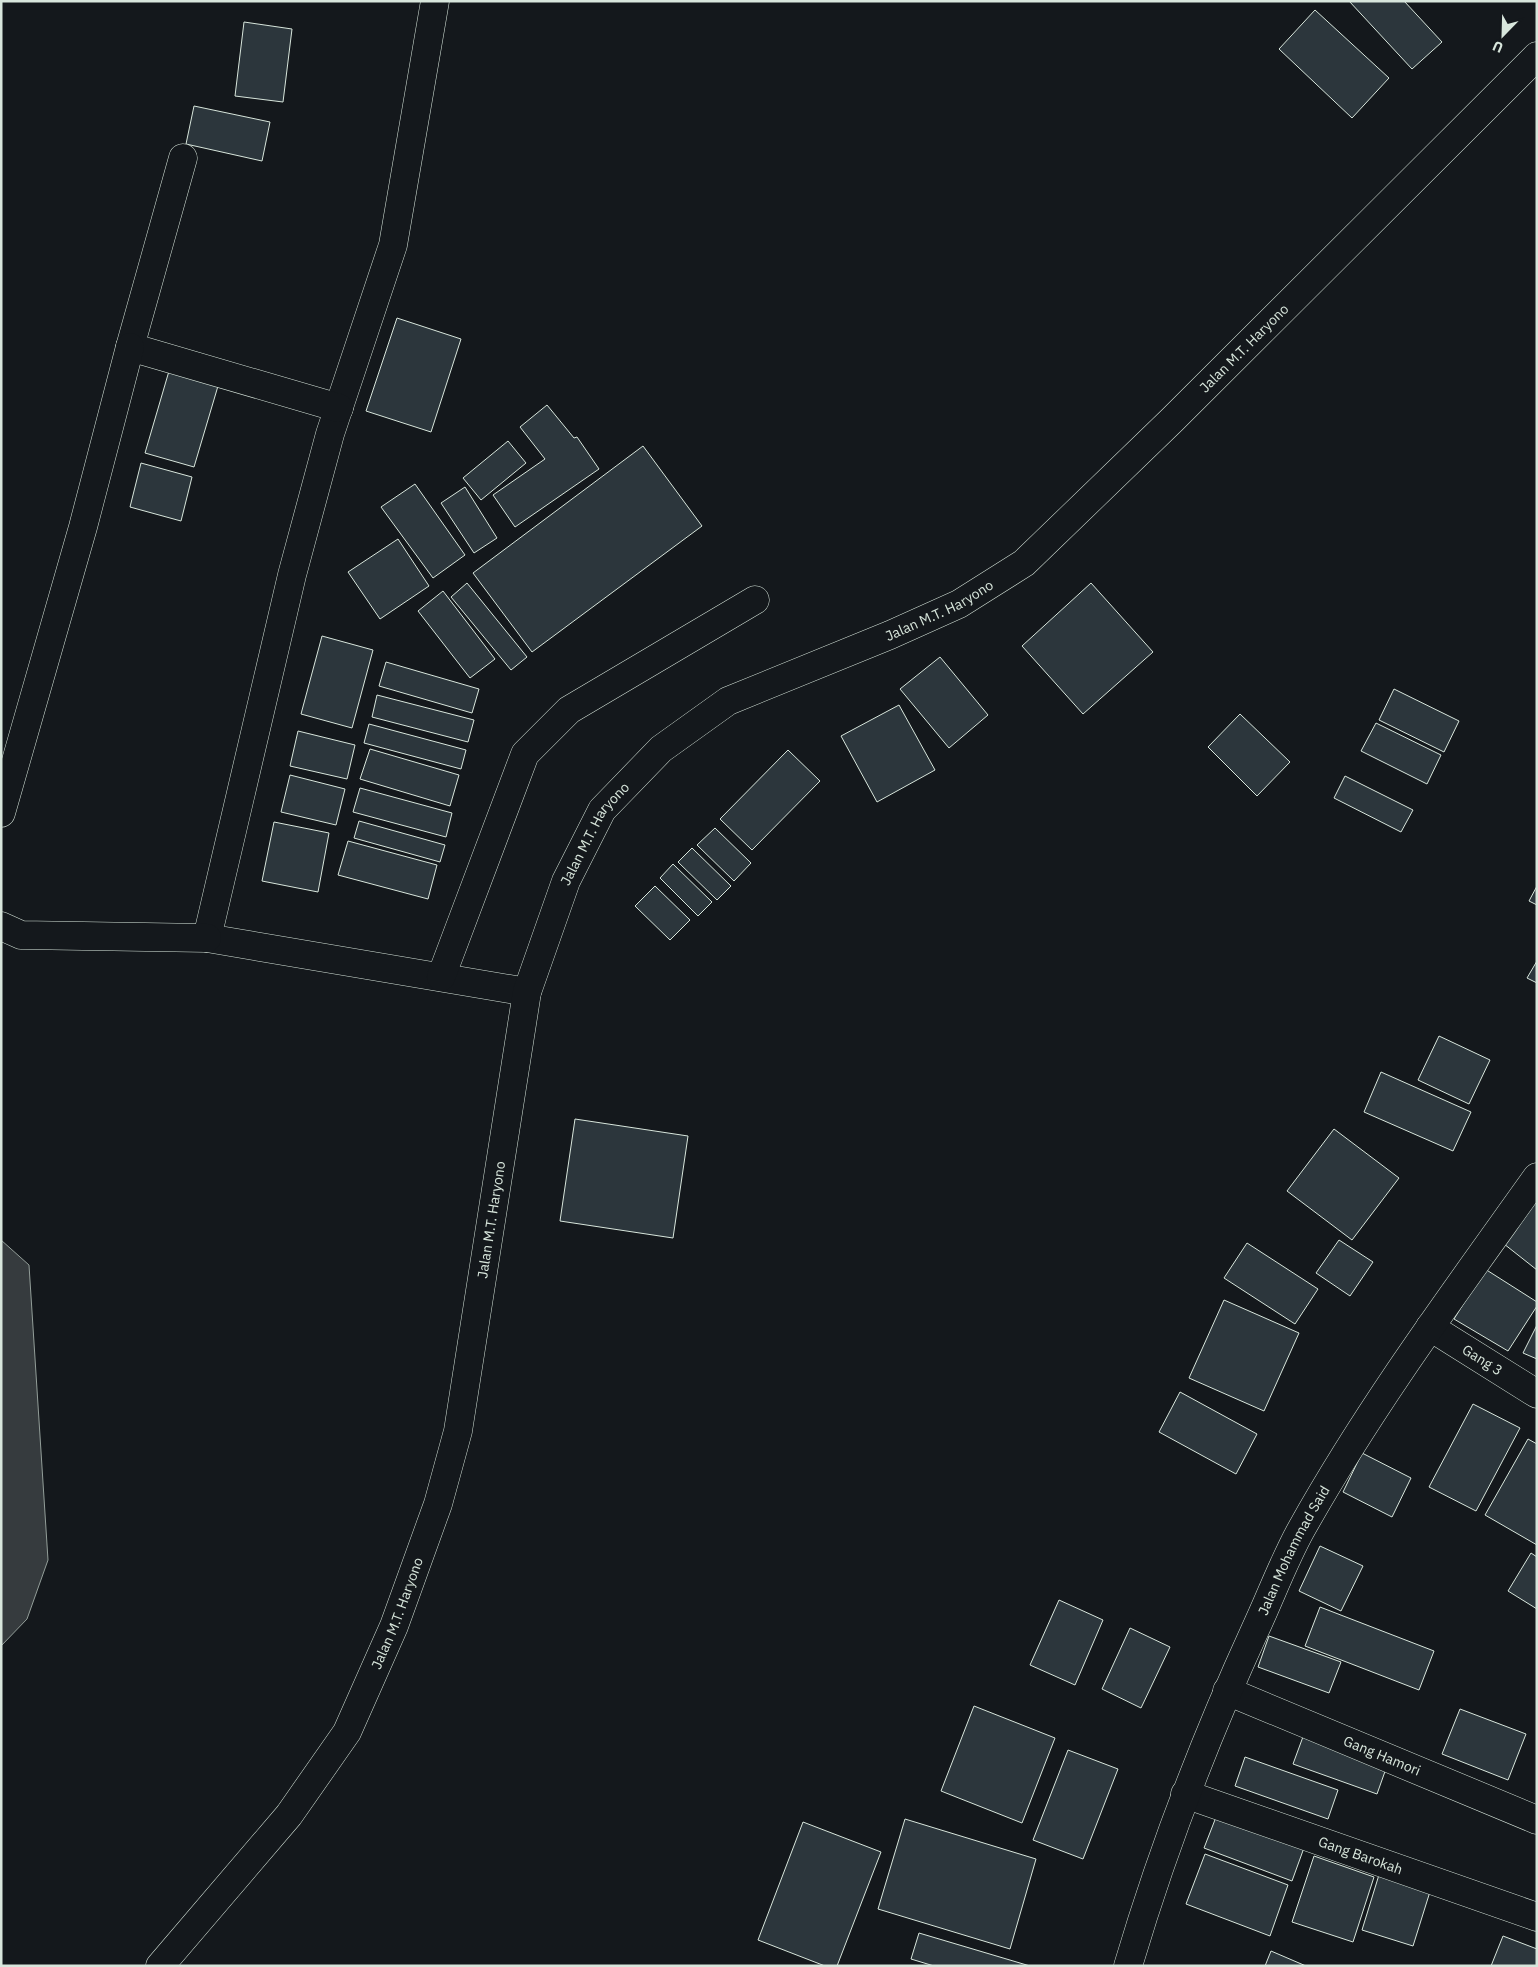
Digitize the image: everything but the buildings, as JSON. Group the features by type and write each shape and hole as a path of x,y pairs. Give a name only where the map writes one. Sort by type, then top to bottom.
{"street":[{"path":"206,938 292,575 339,408 393,245 435,1"},
{"name":"Jalan M.T. Haryono","path":"160,1966 289,1815 348,1732 394,1626 438,1504 458,1431 527,992 566,881 602,810 661,749 728,701 881,639 959,604 1024,563 1172,420 1537,56"},
{"path":"1,813 83,527 130,347 183,158"},
{"path":"130,347 339,408"},
{"path":"441,977 525,754 569,710 755,600"},
{"path":"1,926 21,935 206,938 527,992"},
{"name":"Jalan Mohammad Said","path":"1128,1966 1149,1894 1185,1794 1227,1691 1301,1530 1354,1438 1537,1177"},
{"name":"Gang 3","path":"1430,1327 1537,1394"},
{"name":"Gang Hamori","path":"1227,1691 1537,1820"},
{"name":"Gang Barokah","path":"1185,1794 1537,1917"}],"shaded area":[{"path":"1,1240 29,1265 48,1560 27,1619 1,1646"}]}
